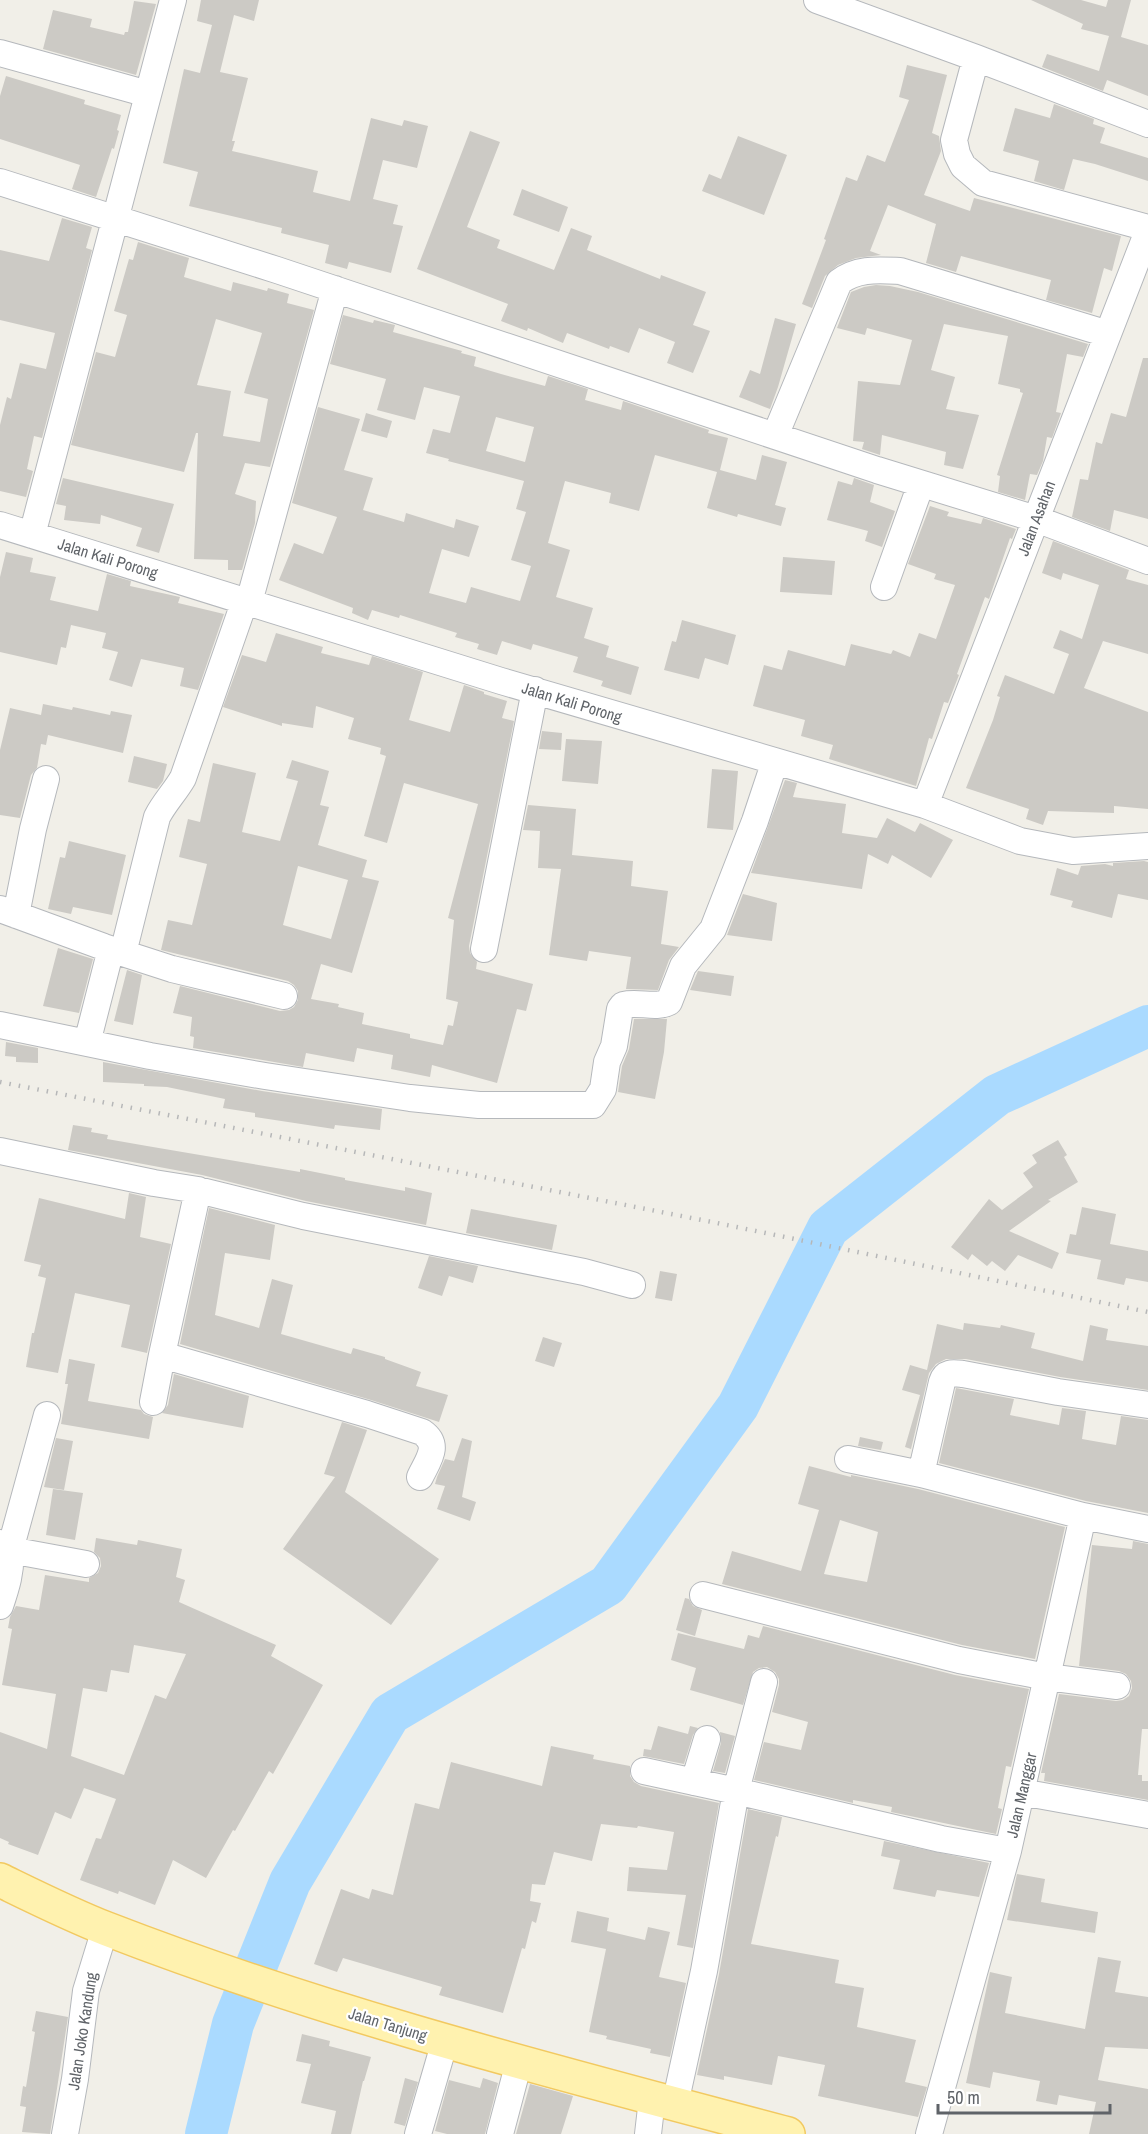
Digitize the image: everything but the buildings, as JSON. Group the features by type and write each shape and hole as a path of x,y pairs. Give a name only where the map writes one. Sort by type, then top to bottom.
{"main road":[{"name":"Jalan Tanjung","path":"0,1880 105,1929 314,2002 445,2042 788,2134"}],"street":[{"path":"32,535 174,0"},
{"path":"817,0 1148,124"},
{"path":"0,54 148,94"},
{"path":"975,58 954,140 963,166 983,183 1148,230"},
{"path":"0,182 335,289 921,484 1036,519 1148,561"},
{"name":"Jalan Asahan","path":"925,805 1148,230"},
{"path":"775,436 839,282 849,274 871,270 900,271 1108,334"},
{"path":"87,1043 157,817 162,806 172,796 183,778 247,601 335,289"},
{"path":"884,587 921,484"},
{"name":"Jalan Kali Porong","path":"0,525 535,690 925,805 1020,841 1073,851 1148,846"},
{"path":"484,949 535,690"},
{"path":"0,1024 87,1043 265,1076 410,1098 479,1105 593,1105 603,1089 607,1062 614,1046 620,1010 623,1005 630,1003 662,1006 669,1002 683,966 713,929 755,821 775,761"},
{"path":"46,779 8,912 172,969 284,996"},
{"path":"0,1151 198,1191 303,1216 584,1272 632,1285"},
{"path":"153,1402 198,1191"},
{"path":"162,1355 368,1414 422,1432 429,1437 432,1444 431,1453 420,1478"},
{"path":"921,1474 942,1382 948,1374 963,1374 1058,1392 1148,1405"},
{"path":"0,1606 10,1569 5,1546 47,1415"},
{"path":"848,1459 921,1474 1083,1516 1148,1529"},
{"name":"Jalan Manggar","path":"929,2134 1008,1851 1083,1516"},
{"path":"5,1546 86,1564"},
{"path":"703,1595 959,1660 1047,1677 1117,1686"},
{"path":"648,2134 664,2101 704,1971 736,1791 764,1682"},
{"path":"694,1782 707,1739"},
{"path":"644,1770 941,1839 1008,1851"},
{"path":"1021,1792 1148,1815"},
{"name":"Jalan Joko Kandung","path":"65,2134 75,2079 86,1991 105,1929"},
{"path":"418,2134 445,2042"},
{"path":"500,2134 519,2062"}],"waterway":[{"path":"206,2134 233,2024 290,1882 390,1714 608,1585 738,1406 828,1228 997,1095 1148,1026"}],"railway":[{"path":"0,1082 722,1224 1148,1312"}]}
